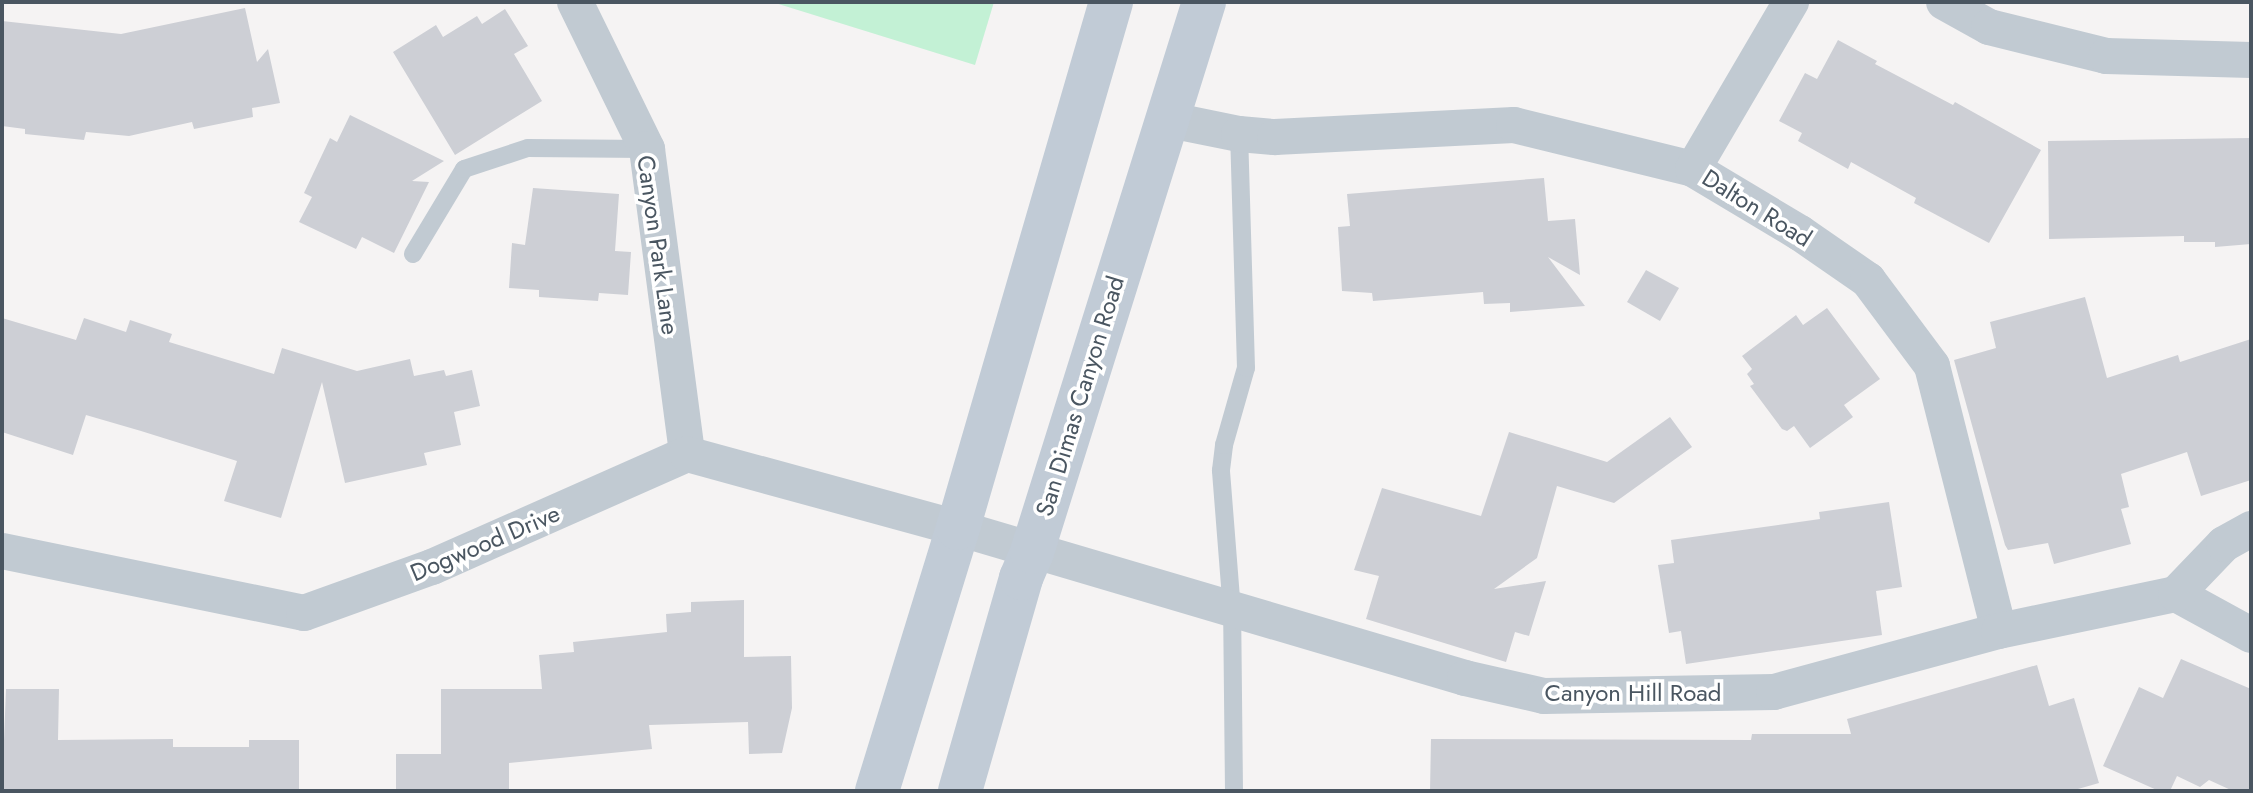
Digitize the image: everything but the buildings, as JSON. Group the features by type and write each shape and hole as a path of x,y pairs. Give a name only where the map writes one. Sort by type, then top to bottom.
{"street":[{"name":"Canyon Park Lane","path":"575,2 647,149 687,454"},
{"path":"877,791 958,528 1111,2"},
{"name":"San Dimas Canyon Road","path":"960,791 1021,578 1032,552 1204,2"},
{"path":"1693,169 1791,2"},
{"path":"1944,2 1996,15 2106,56 2251,60"},
{"name":"Dalton Road","path":"1165,119 1239,134 1275,137 1514,125 1693,169 1800,233 1868,280 1932,366 1999,631"},
{"path":"687,454 958,528"},
{"name":"Dogwood Drive","path":"2,551 304,613 432,567 687,454"},
{"name":"Canyon Hill Road","path":"958,528 1465,678 1544,696 1774,692 1999,631 2176,594"},
{"path":"2251,529 2224,544 2176,594 2251,635"}],"lane":[{"path":"1234,791 1232,611 1221,470 1224,445 1246,368 1239,134"},
{"path":"413,254 464,169 528,148 647,149"}],"green space":[{"path":"772,2 994,2 975,65"}]}
